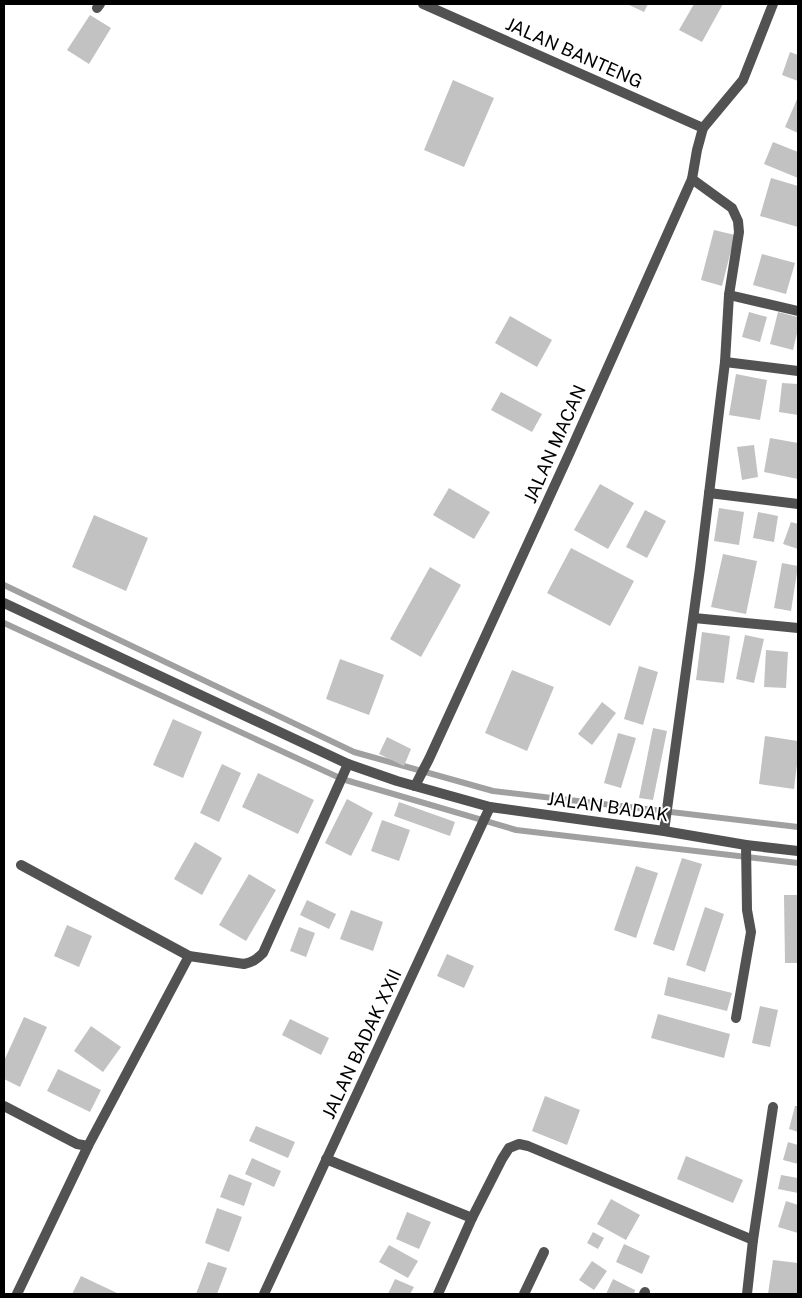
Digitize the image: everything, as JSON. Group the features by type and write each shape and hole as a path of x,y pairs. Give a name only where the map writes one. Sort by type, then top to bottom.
{"street":[{"name":"JALAN BANTENG","path":"423,4 703,128"},
{"path":"703,128 744,80 773,4"},
{"name":"JALAN MACAN","path":"415,786 570,452 692,179 703,128"},
{"path":"664,831 694,618 725,362 729,295 739,232 738,221 732,208 692,179"},
{"path":"729,295 798,311"},
{"path":"725,362 798,371"},
{"path":"709,493 798,504"},
{"name":"JALAN BADAK","path":"4,603 348,764 398,782 490,807 798,851"},
{"path":"694,618 798,628"},
{"path":"21,866 189,956 244,964 251,963 263,953 348,764"},
{"name":"JALAN BADAK XXII","path":"264,1294 490,807"},
{"path":"736,1018 751,932 747,910 746,844"},
{"path":"17,1294 88,1146 189,956"},
{"path":"4,1106 77,1144 88,1146"},
{"path":"747,1294 773,1107"},
{"path":"438,1294 472,1218 502,1158 509,1148 519,1144 528,1146 753,1240"},
{"path":"326,1159 472,1218"},
{"path":"524,1294 544,1252"}],"building":[{"path":"627,4 648,4 644,12"},
{"path":"694,4 723,4 702,42 679,30"},
{"path":"90,15 111,28 89,64 67,50"},
{"path":"790,52 798,55 798,81 782,75"},
{"path":"453,80 494,98 464,167 424,150"},
{"path":"798,97 798,133 785,127"},
{"path":"773,142 798,152 798,178 764,164"},
{"path":"771,178 798,186 798,227 760,216"},
{"path":"714,230 735,235 722,286 701,280"},
{"path":"762,254 795,263 786,294 753,285"},
{"path":"749,312 767,317 760,342 742,337"},
{"path":"778,312 798,317 798,329 793,350 770,344"},
{"path":"510,316 552,340 537,367 495,343"},
{"path":"736,374 767,380 760,420 729,415"},
{"path":"782,383 798,384 798,415 779,412"},
{"path":"501,392 542,414 532,432 491,410"},
{"path":"770,438 798,443 798,479 764,472"},
{"path":"754,445 758,477 742,480 737,447"},
{"path":"600,484 634,503 608,549 574,530"},
{"path":"449,488 490,512 474,539 433,515"},
{"path":"719,508 744,512 739,545 714,541"},
{"path":"645,510 666,521 647,558 626,547"},
{"path":"758,512 778,516 774,542 753,538"},
{"path":"94,515 148,538 126,591 72,567"},
{"path":"791,522 798,524 798,549 783,544"},
{"path":"571,548 634,581 610,626 547,593"},
{"path":"723,554 757,561 746,614 711,607"},
{"path":"782,563 798,566 791,611 774,608"},
{"path":"430,567 461,585 421,657 390,639"},
{"path":"702,632 730,636 724,683 696,680"},
{"path":"745,635 764,639 754,683 736,679"},
{"path":"766,650 788,652 786,688 764,687"},
{"path":"340,659 384,675 369,715 326,699"},
{"path":"639,666 658,672 643,725 624,719"},
{"path":"512,670 554,687 527,751 485,733"},
{"path":"602,702 616,713 592,745 578,734"},
{"path":"173,719 202,732 183,778 153,765"},
{"path":"653,728 667,731 653,800 639,798"},
{"path":"618,733 636,738 621,788 604,783"},
{"path":"765,736 798,741 794,789 759,784"},
{"path":"387,737 411,749 404,766 379,754"},
{"path":"222,764 241,773 219,822 200,813"},
{"path":"258,773 314,800 298,834 242,807"},
{"path":"347,799 373,813 351,856 325,843"},
{"path":"399,802 455,822 450,836 394,816"},
{"path":"382,820 410,830 399,861 371,851"},
{"path":"195,842 222,858 202,895 174,879"},
{"path":"682,858 702,864 674,951 653,944"},
{"path":"636,866 658,873 636,938 614,930"},
{"path":"249,874 276,890 246,941 219,925"},
{"path":"784,895 798,895 798,963 785,963"},
{"path":"307,900 336,914 329,929 300,915"},
{"path":"705,907 724,914 705,972 686,965"},
{"path":"351,910 383,922 373,951 340,939"},
{"path":"67,925 92,936 79,967 54,956"},
{"path":"299,927 315,933 306,957 290,951"},
{"path":"447,954 474,966 464,988 437,976"},
{"path":"668,977 732,993 727,1011 664,995"},
{"path":"760,1006 778,1010 770,1047 752,1043"},
{"path":"658,1014 730,1034 724,1058 651,1038"},
{"path":"24,1017 47,1027 20,1087 4,1079 4,1061"},
{"path":"290,1019 329,1038 321,1055 282,1035"},
{"path":"91,1026 121,1047 103,1072 74,1051"},
{"path":"58,1069 101,1090 90,1112 47,1091"},
{"path":"545,1096 580,1110 567,1145 532,1131"},
{"path":"795,1106 798,1106 798,1132 789,1129"},
{"path":"256,1126 295,1142 288,1158 249,1141"},
{"path":"788,1142 798,1145 798,1164 783,1160"},
{"path":"686,1156 743,1180 733,1203 677,1179"},
{"path":"252,1158 281,1171 274,1187 245,1174"},
{"path":"229,1174 252,1183 244,1206 220,1197"},
{"path":"781,1175 798,1178 798,1193 778,1189"},
{"path":"611,1199 640,1215 626,1240 597,1224"},
{"path":"786,1201 798,1205 798,1233 778,1227"},
{"path":"217,1208 242,1217 229,1252 205,1243"},
{"path":"407,1212 431,1222 419,1249 396,1239"},
{"path":"593,1232 604,1238 598,1249 587,1243"},
{"path":"624,1244 650,1256 642,1274 616,1262"},
{"path":"389,1245 418,1261 408,1278 379,1262"},
{"path":"773,1260 798,1263 798,1294 768,1294"},
{"path":"592,1261 607,1271 594,1290 579,1280"},
{"path":"208,1262 227,1268 217,1294 196,1294"},
{"path":"81,1276 117,1293 72,1294"},
{"path":"395,1279 414,1287 410,1294 388,1294"},
{"path":"613,1279 635,1290 634,1294 606,1294"}],"waterway":[{"path":"4,585 354,752 493,791 798,827"},
{"path":"4,623 342,779 516,830 798,863"}]}
